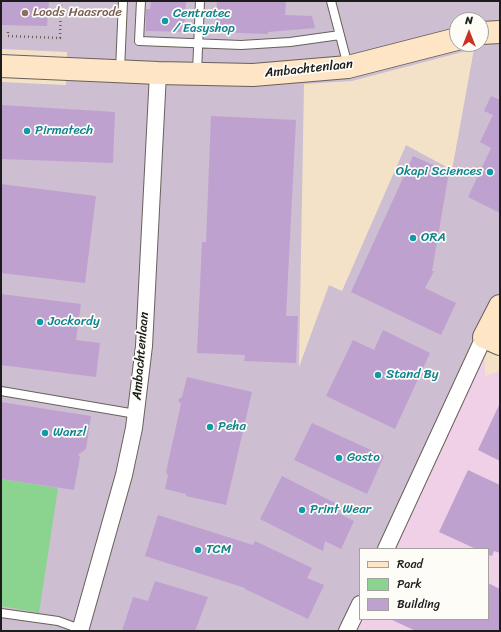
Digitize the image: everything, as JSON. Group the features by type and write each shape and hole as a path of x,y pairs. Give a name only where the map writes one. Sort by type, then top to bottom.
{"street":[{"path":"489,33 500,32"},
{"name":"Ambachtenlaan","path":"1,66 158,73 253,75 348,67 449,41"},
{"name":"Ambachtenlaan","path":"80,630 124,475 136,414 144,346 158,73"},
{"path":"387,548 492,341 500,306"},
{"path":"348,631 359,606"}],"lane":[{"path":"120,71 123,1"},
{"path":"141,1 140,41 198,44 241,44 290,42 340,35"},
{"path":"197,74 200,1"},
{"path":"331,1 348,67"},
{"path":"1,391 136,414"},
{"path":"1,613 58,621 80,630"}],"path":[{"path":"8,32 8,36 60,38 61,1"}],"shaded area":[{"path":"1,1 500,1 500,306 386,548 359,548 359,606 347,631 1,631 1,82 66,85 67,52 1,49","holes":["449,12 489,12 489,52 473,52 452,170 406,145 342,291 329,285 299,367 304,84 352,81 463,52 449,52"]},
{"path":"484,337 485,376 500,371 500,631 347,631 359,620 489,620 489,548 386,548"}],"green space":[{"path":"1,479 58,488 39,613 1,606"}],"building":[{"name":"Loods Haasrode","path":"1,1 49,1 47,26 1,25"},
{"name":"Centratec / Easyshop","path":"151,1 186,1 184,32 146,31 146,9 150,9"},
{"path":"217,1 286,1 285,15 312,16 315,28 268,32 268,34 216,32"},
{"name":"Okapi Sciences","path":"491,96 500,100 500,213 468,197 491,148 480,142 493,115 484,111"},
{"path":"1,105 115,112 113,163 1,159"},
{"path":"211,116 296,120 286,316 298,316 296,363 244,361 245,355 197,353 202,242 206,242"},
{"name":"ORA","path":"413,156 449,172 432,271 434,271 425,288 456,303 441,335 351,292"},
{"path":"1,184 96,196 85,283 1,273"},
{"name":"Jockordy","path":"1,294 81,304 76,340 100,343 96,377 1,365"},
{"name":"Stand By","path":"383,330 430,353 395,429 326,396 353,340 374,350"},
{"path":"187,377 252,392 226,505 186,496 186,494 165,489 168,475 166,472 181,404 178,400 182,397"},
{"name":"Wanzl","path":"1,402 91,416 86,449 78,455 80,457 74,490 1,479"},
{"path":"500,403 500,461 478,450"},
{"name":"Gosto","path":"312,423 384,456 367,494 294,460"},
{"path":"468,470 500,485 500,553 494,551 492,556 489,555 489,548 474,548 439,532"},
{"name":"Print Wear","path":"282,476 341,506 338,513 354,521 341,549 325,541 323,551 260,519"},
{"path":"158,515 253,545 255,541 312,568 307,578 324,585 308,619 245,588 145,556"},
{"path":"155,581 208,597 195,631 122,631 133,597 148,601"},
{"path":"489,584 500,589 500,631 416,631 392,620 489,620"}],"place":[{"name":"Loods Haasrode","path":"25,13"},
{"name":"Centratec / Easyshop","path":"165,21"},
{"name":"Pirmatech","path":"27,131"},
{"name":"Okapi Sciences","path":"490,172"},
{"name":"ORA","path":"413,238"},
{"name":"Jockordy","path":"40,322"},
{"name":"Stand By","path":"378,375"},
{"name":"Peha","path":"210,427"},
{"name":"Wanzl","path":"45,433"},
{"name":"Gosto","path":"339,458"},
{"name":"Print Wear","path":"302,510"},
{"name":"TCM","path":"198,550"}]}
